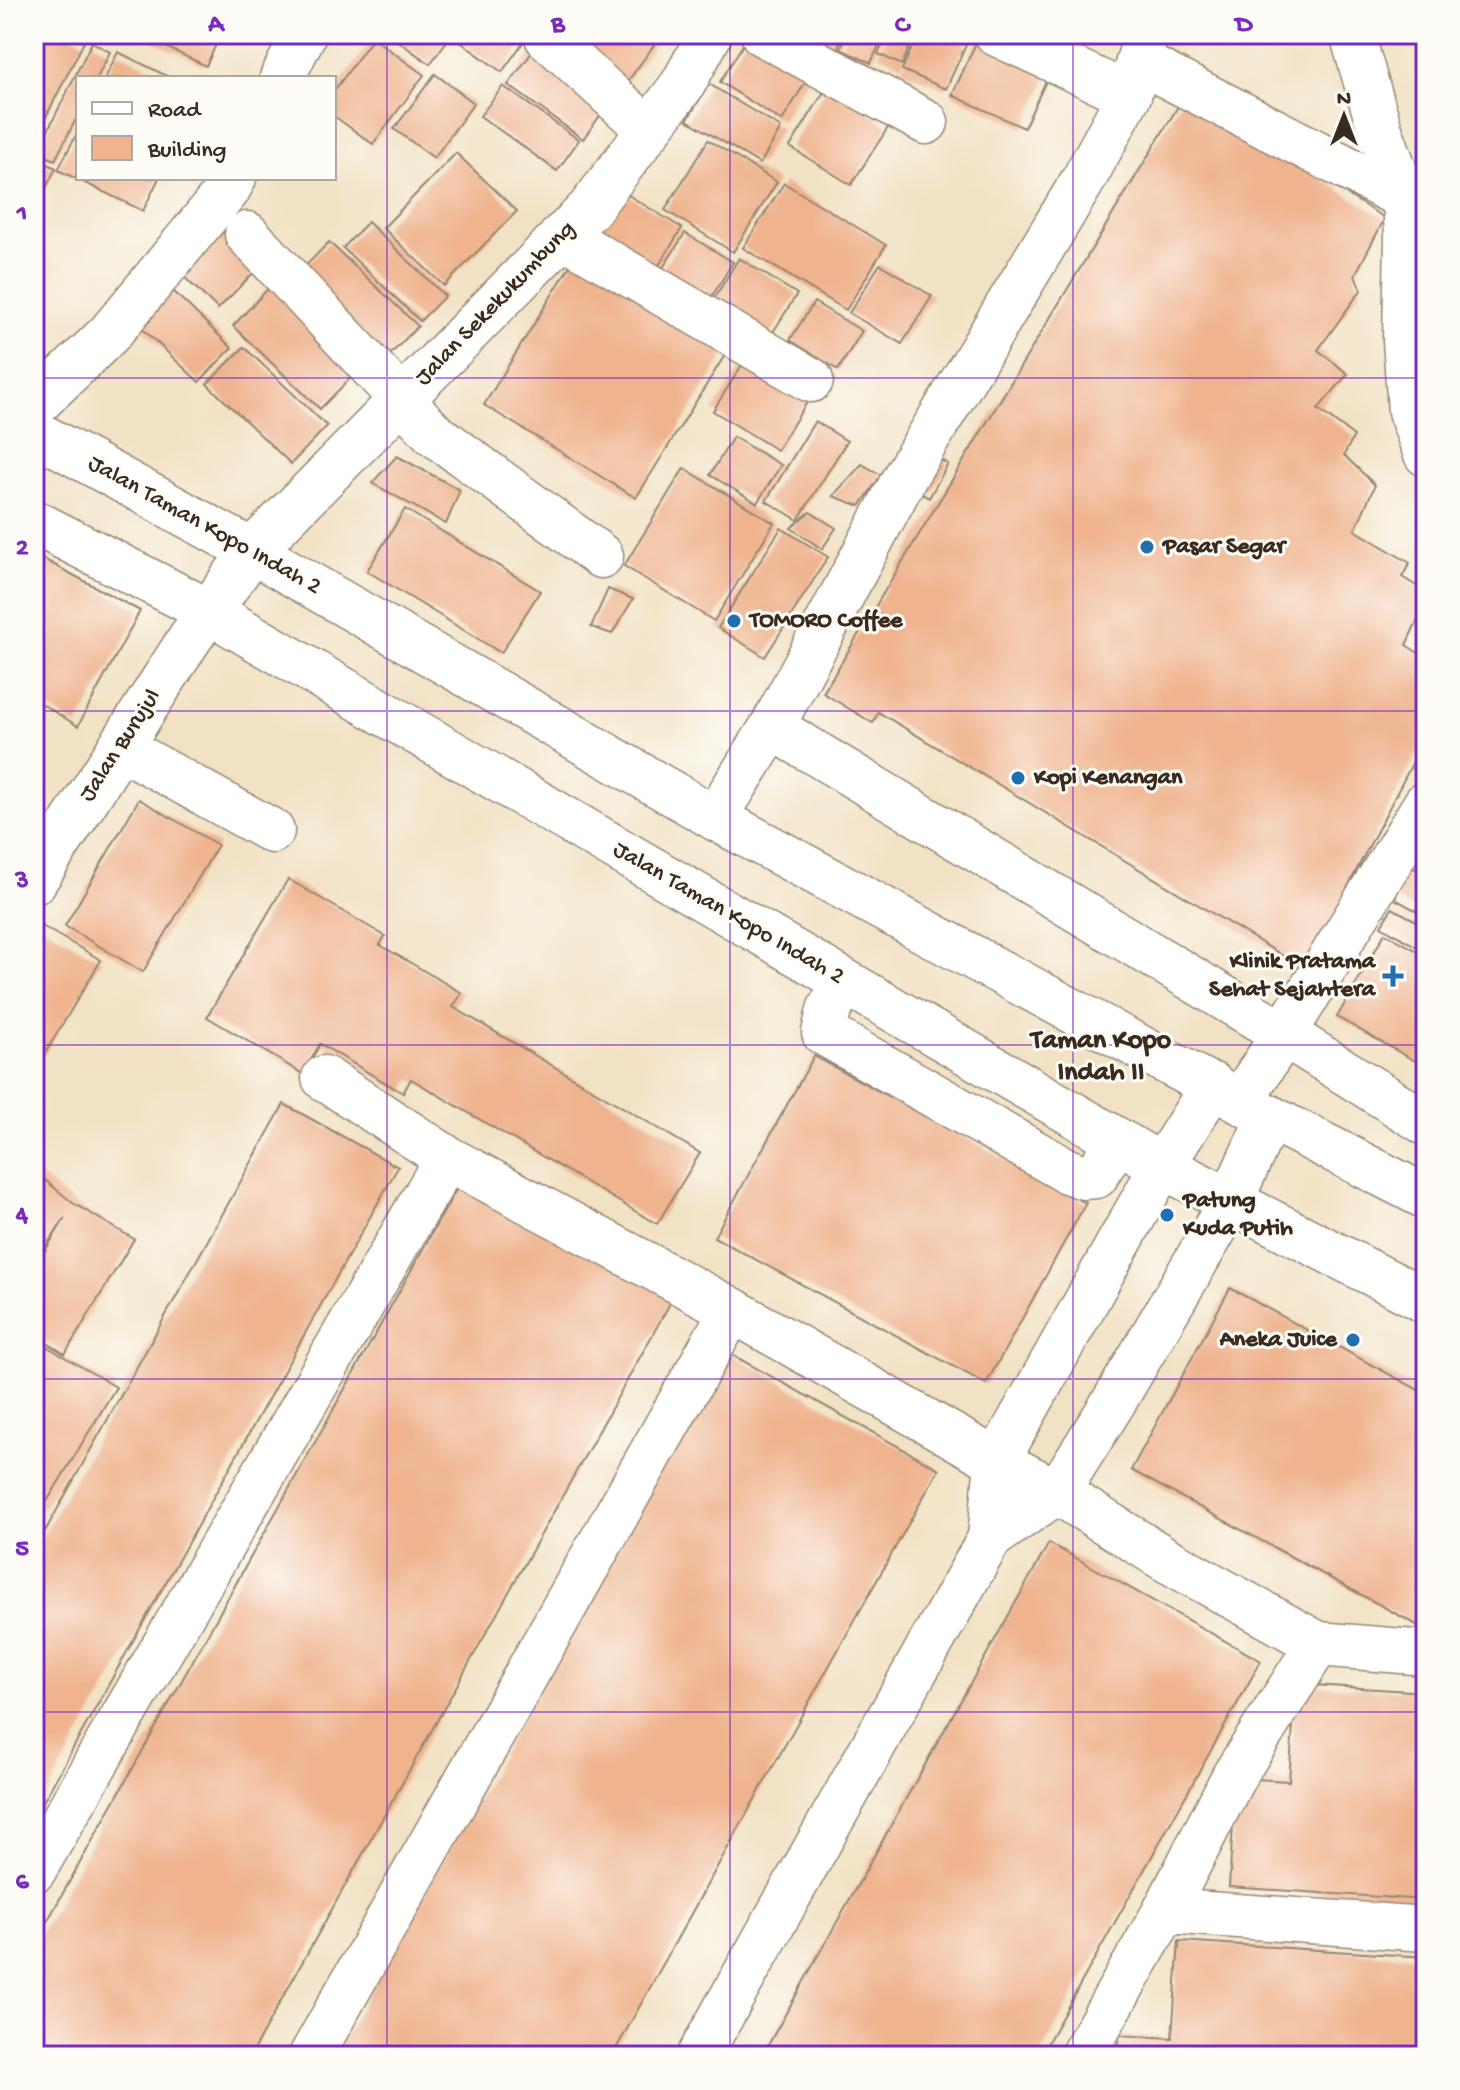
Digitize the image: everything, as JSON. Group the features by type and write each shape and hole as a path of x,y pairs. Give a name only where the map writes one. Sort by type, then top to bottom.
{"street":[{"path":"283,76 304,34"},
{"name":"Jalan Sekekukumbung","path":"210,612 252,551 590,208 683,84 710,34"},
{"path":"763,34 926,122"},
{"path":"997,34 1138,63 1413,226"},
{"path":"1352,34 1413,226 1405,340 1410,411 1426,454"},
{"path":"547,37 649,130"},
{"path":"715,818 772,727 906,475 1085,177 1138,63"},
{"path":"34,406 109,334 173,259 233,180"},
{"path":"247,234 433,433 601,556"},
{"path":"562,235 811,380"},
{"name":"Jalan Taman Kopo Indah 2","path":"34,432 252,551 715,818 1426,1197"},
{"name":"Jalan Taman Kopo Indah 2","path":"34,522 210,612 1162,1166 1426,1301"},
{"name":"Jalan Burujul","path":"34,882 190,638 210,612"},
{"path":"772,727 1284,1034 1426,1123"},
{"path":"120,747 272,831"},
{"path":"699,2056 990,1538 997,1461 1162,1166 1241,1101 1419,830"},
{"path":"324,1078 447,1158 732,1310 1057,1492 1165,1559 1318,1644 1426,1653"},
{"path":"990,1538 1057,1492 1115,1400 1230,1203 1241,1101"},
{"path":"34,1870 447,1158"},
{"path":"311,2056 732,1310"},
{"path":"1082,2056 1165,1911 1234,1776 1318,1644"},
{"path":"1165,1911 1426,1929"}],"building":[{"path":"43,34 69,34 84,42 34,140 34,52"},
{"path":"138,34 221,34 206,66"},
{"path":"388,34 452,34 430,64"},
{"path":"464,34 529,34 502,72 459,41"},
{"path":"563,34 597,34 585,50"},
{"path":"600,34 662,34 628,81 587,52"},
{"path":"799,34 844,34 836,51"},
{"path":"847,34 884,34 871,63 840,49"},
{"path":"887,34 915,34 902,65 878,54"},
{"path":"918,34 971,34 946,89 902,70"},
{"path":"980,34 1053,66 1024,128 952,95"},
{"path":"1036,34 1069,34 1061,52"},
{"path":"373,38 424,75 373,144 336,117 336,88"},
{"path":"747,38 809,76 782,121 720,82"},
{"path":"92,42 110,52 98,76 76,76 76,119 55,160 37,152"},
{"path":"538,44 613,98 583,139 508,85"},
{"path":"118,52 167,76 106,76"},
{"path":"435,74 474,103 434,158 394,129"},
{"path":"709,84 781,128 760,164 687,120"},
{"path":"503,86 579,140 557,171 480,116"},
{"path":"827,87 889,126 851,185 790,147"},
{"name":"Pasar Segar","path":"1185,95 1385,218 1355,275 1361,290 1318,350 1348,374 1318,409 1354,436 1344,455 1375,485 1355,530 1410,563 1402,577 1426,592 1426,602 1406,645 1426,658 1426,737 1305,969 878,712 873,723 823,693"},
{"path":"76,135 76,179 58,170"},
{"path":"708,140 777,182 733,252 665,210"},
{"path":"456,153 517,211 444,286 383,228"},
{"path":"34,157 56,168 34,212"},
{"path":"79,180 158,180 143,211"},
{"path":"784,183 886,245 846,310 743,248"},
{"path":"615,187 682,228 650,280 584,239"},
{"path":"368,222 445,296 420,321 343,248"},
{"path":"224,231 260,266 218,309 182,275"},
{"path":"685,233 733,262 704,309 656,279"},
{"path":"329,242 418,326 381,364 292,280"},
{"path":"581,248 733,342 636,498 484,405"},
{"path":"739,258 797,294 770,337 712,302"},
{"path":"880,264 932,296 902,344 849,313"},
{"path":"277,279 365,363 320,409 233,326"},
{"path":"169,287 232,348 199,382 135,322"},
{"path":"814,302 862,331 838,370 790,340"},
{"path":"244,347 327,426 291,464 207,384"},
{"path":"750,352 814,391 777,450 713,411"},
{"path":"815,421 847,441 798,520 766,501"},
{"path":"733,437 781,465 757,503 710,475"},
{"path":"930,455 948,464 929,498 910,488"},
{"path":"397,456 460,490 446,524 372,483"},
{"path":"862,464 881,475 860,506 833,496"},
{"path":"684,468 774,523 714,621 624,566"},
{"path":"405,509 540,591 501,653 367,571"},
{"path":"810,512 836,528 822,549 791,528"},
{"path":"781,528 828,557 765,657 718,628"},
{"path":"34,554 140,611 78,726 34,699"},
{"path":"608,589 633,599 612,634 591,627"},
{"path":"139,799 218,845 143,972 65,926"},
{"path":"1408,865 1426,875 1426,916 1395,899"},
{"path":"288,879 385,936 380,945 462,993 453,1007 700,1153 657,1224 411,1079 403,1093 320,1044 303,1074 207,1017"},
{"path":"1392,908 1426,926 1426,952 1381,926"},
{"path":"42,926 101,960 34,1072 34,939"},
{"name":"Klinik Pratama Sehat Sejahtera","path":"1385,933 1426,956 1426,1067 1337,1017"},
{"path":"814,1056 1086,1203 986,1384 714,1237"},
{"path":"284,1104 398,1167 34,1818 34,1551"},
{"path":"34,1171 73,1203 134,1239 65,1354 34,1335 34,1269 65,1218 34,1263"},
{"path":"466,1172 678,1289 250,2056 34,2056 34,1945"},
{"path":"1230,1288 1426,1394 1426,1630 1131,1470"},
{"path":"34,1339 116,1387 34,1523"},
{"path":"727,1352 939,1469 612,2056 334,2056"},
{"path":"34,1523 42,1528 34,1541"},
{"path":"1049,1543 1261,1661 1062,2017 1040,2056 762,2056"},
{"path":"1296,1684 1426,1692 1426,1900 1229,1887 1236,1778 1289,1781"},
{"path":"1179,1941 1426,1957 1426,2056 1118,2056 1119,2035 1172,2038"}],"place":[{"name":"Pasar Segar","path":"1147,547"},
{"name":"TOMORO Coffee","path":"734,621"},
{"name":"Kopi Kenangan","path":"1018,778"},
{"name":"Klinik Pratama Sehat Sejahtera","path":"1393,976"},
{"name":"Patung Kuda Putih","path":"1167,1215"},
{"name":"Aneka Juice","path":"1353,1340"}],"district":[{"name":"Taman Kopo Indah II","path":"1101,1057"}]}
